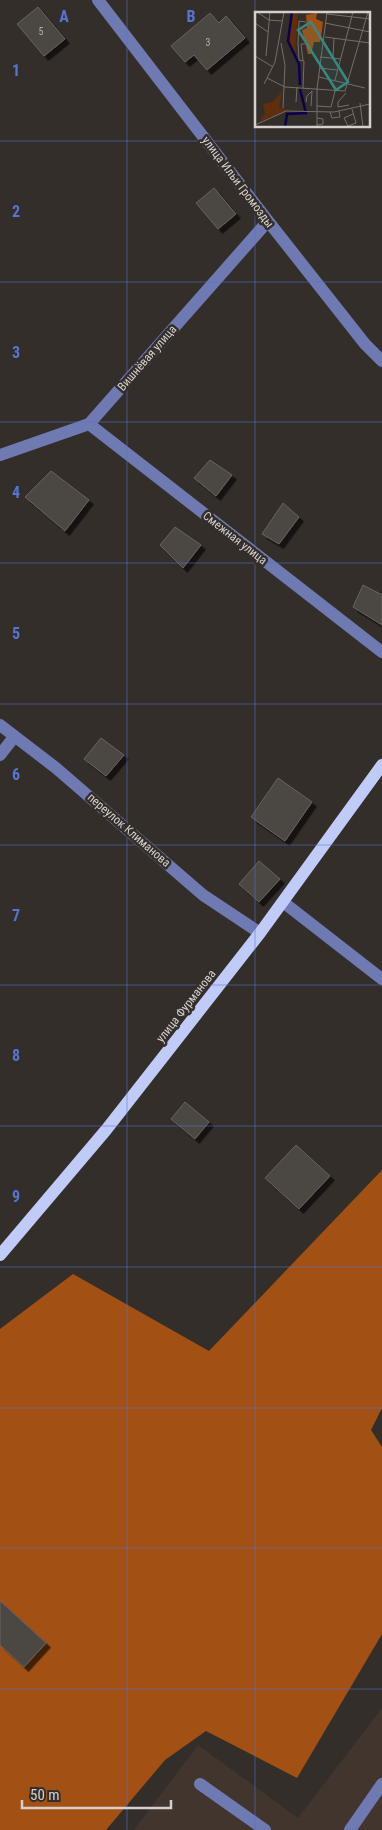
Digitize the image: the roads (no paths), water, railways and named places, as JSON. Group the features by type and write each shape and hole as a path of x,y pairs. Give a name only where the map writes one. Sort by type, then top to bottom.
{"main road":[{"name":"улица Фурманова","path":"0,1255 106,1130 260,933 382,766"}],"lane":[{"name":"улица Ильи Громозды","path":"98,0 268,221 365,344 382,361"},
{"name":"Вишнёвая улица","path":"0,455 89,424 268,221"},
{"name":"Смежная улица","path":"89,424 382,652"},
{"name":"переулок Климанова","path":"0,724 14,737 56,768 203,895 260,933"},
{"path":"0,755 14,737"},
{"path":"283,902 382,979"},
{"path":"200,1784 264,1830"},
{"path":"350,1830 382,1784"}]}
